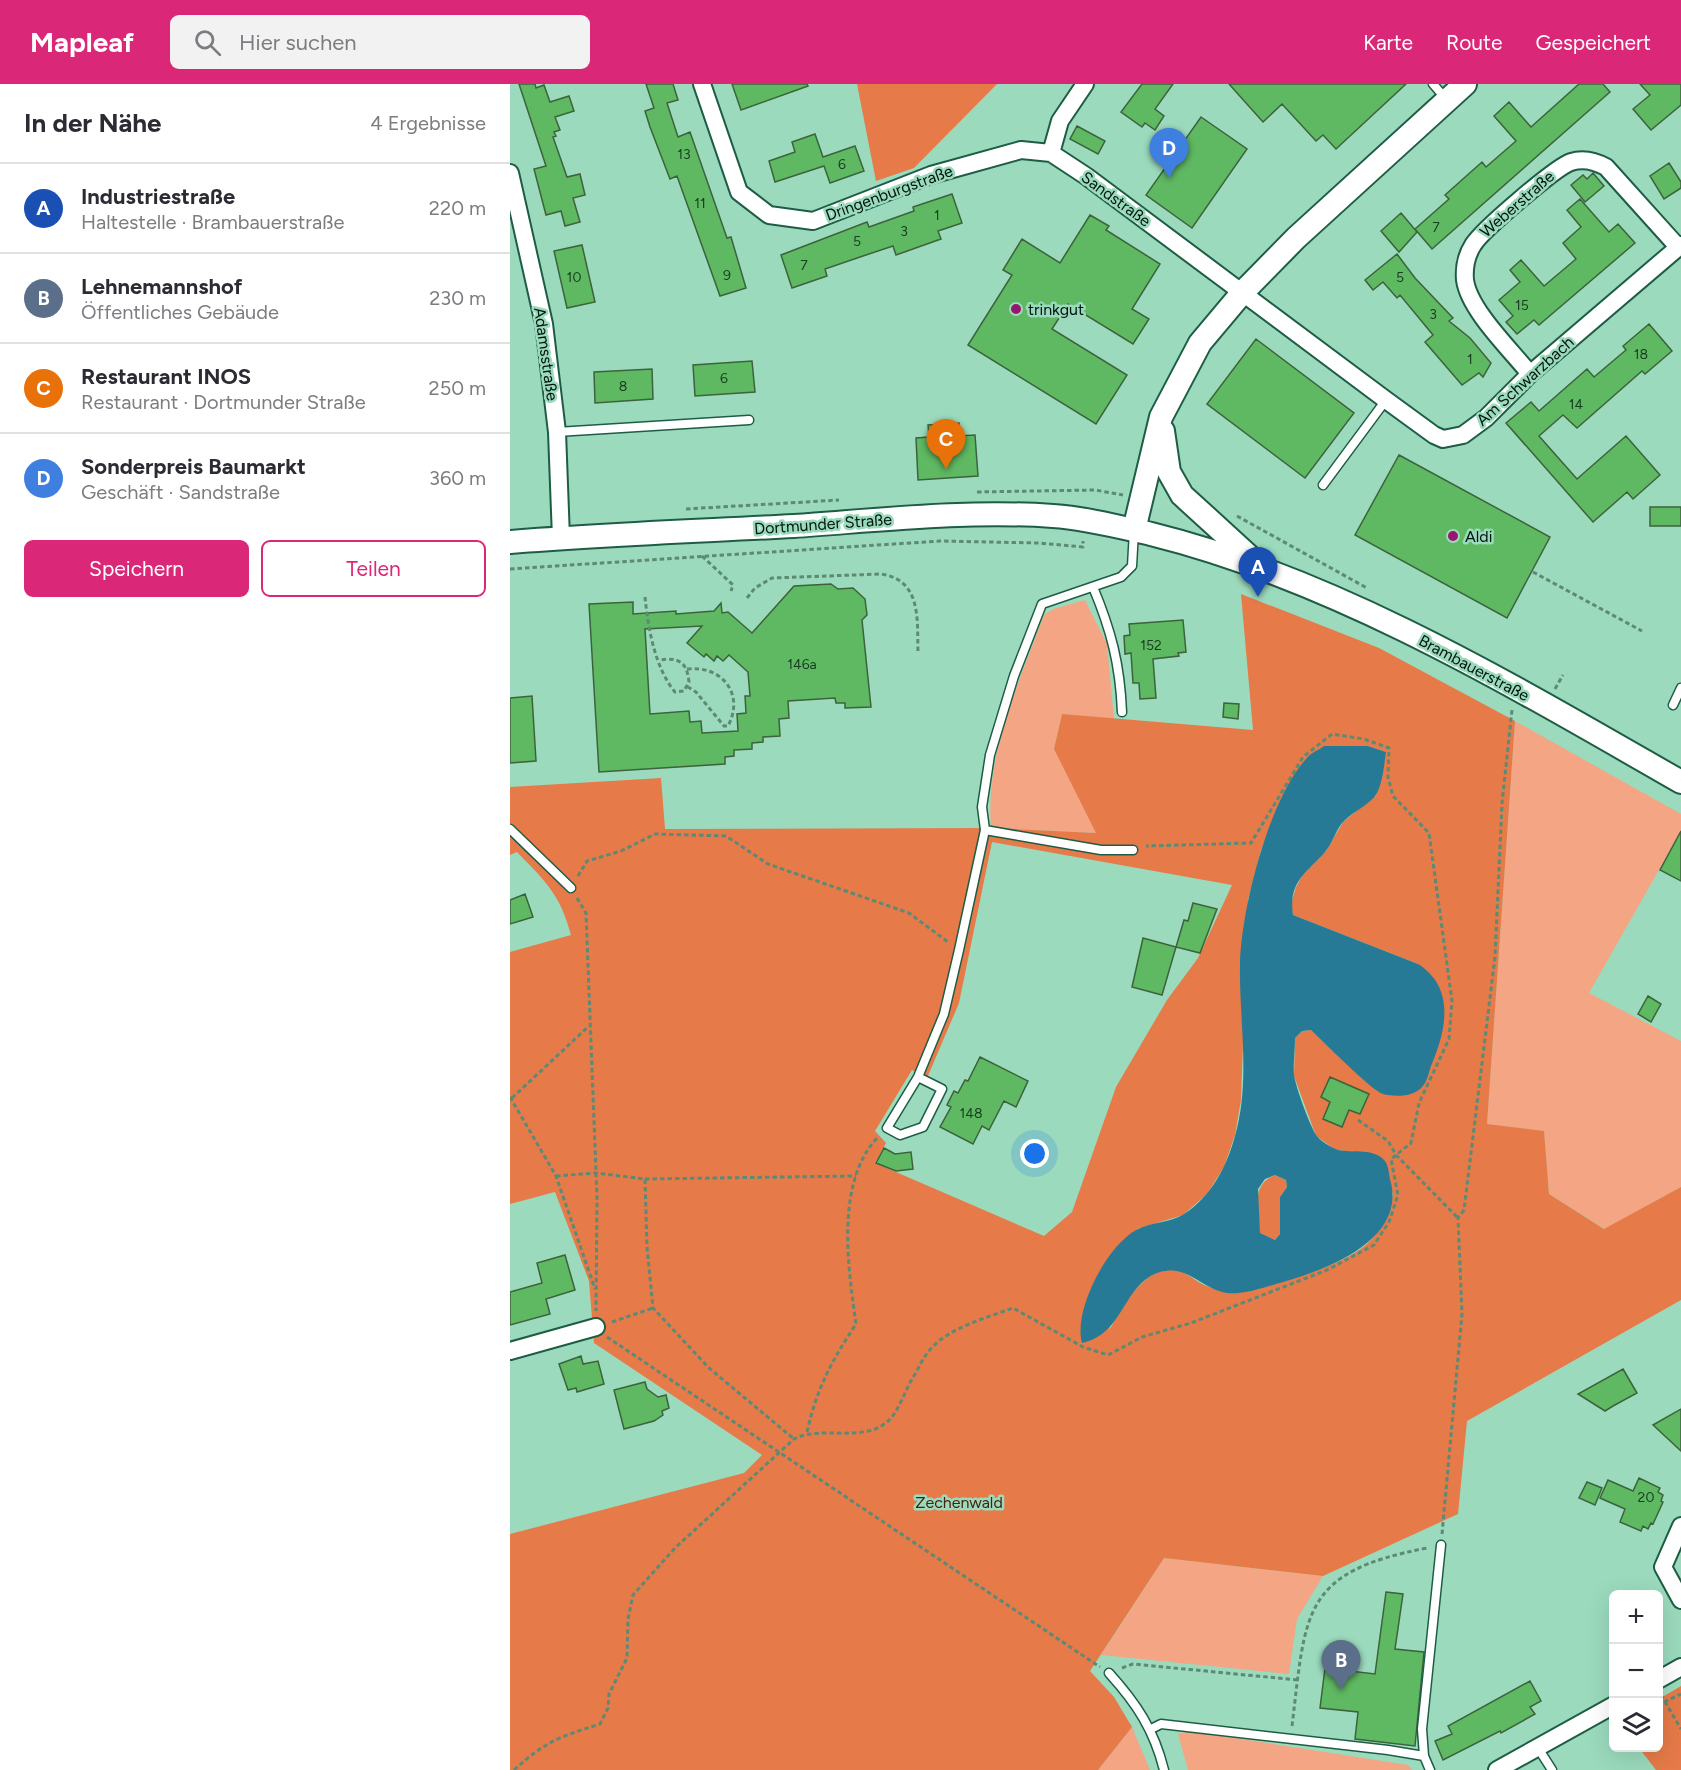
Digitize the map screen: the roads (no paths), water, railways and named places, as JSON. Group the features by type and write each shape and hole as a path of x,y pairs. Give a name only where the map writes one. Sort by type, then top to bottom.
{"main road":[{"path":"1134,530 1161,417 1200,343 1242,293 1440,92 1465,84"},
{"name":"Brambauerstraße","path":"1161,417 1169,471 1182,495 1260,566"},
{"name":"Dortmunder Straße","path":"510,542 933,517 1055,516 1134,530"},
{"name":"Brambauerstraße","path":"1134,530 1210,549 1260,566 1337,598 1522,693 1681,782"}],"street":[{"name":"Dringenburgstraße","path":"702,84 739,192 769,215 813,221 942,171 1021,150 1051,153"},
{"path":"1051,153 1060,121 1085,84"},
{"name":"Sandstraße","path":"1051,153 1086,176 1242,293"},
{"name":"Weberstraße","path":"1530,374 1473,303 1465,282 1466,262 1478,238 1558,168 1580,160 1606,167 1679,246"},
{"name":"Adamsstraße","path":"510,172 544,324 556,432 561,538"},
{"name":"Am Schwarzbach","path":"1242,293 1434,435 1453,438 1463,435 1486,418 1530,374 1679,246"},
{"path":"510,1351 596,1327"},
{"path":"1681,1526 1663,1567 1681,1600"},
{"path":"1663,1678 1681,1667"},
{"path":"1497,1770 1609,1709"}],"lane":[{"path":"1323,485 1386,400"},
{"path":"556,432 749,420"},
{"path":"918,1077 942,1089 923,1127 900,1135 887,1128 918,1077 944,1014 985,830 982,807 990,755 1014,676 1042,604 1121,577 1132,566 1134,530"},
{"path":"1093,586 1110,630 1120,673 1122,712"},
{"path":"1672,705 1681,688"},
{"path":"510,829 571,888"},
{"path":"985,830 1101,850 1133,850"},
{"path":"1430,1770 1424,1756 1422,1729 1441,1545"},
{"path":"1109,1673 1130,1696 1151,1729 1164,1770"},
{"path":"1151,1729 1161,1724 1291,1738 1424,1756"},
{"path":"1538,1748 1552,1770"}],"water":[{"path":"1324,746 1368,746 1386,752 1383,773 1374,797 1342,823 1328,848 1300,879 1293,894 1293,915 1418,964 1430,974 1443,998 1441,1039 1427,1080 1414,1093 1399,1096 1377,1091 1311,1030 1302,1031 1295,1038 1295,1081 1316,1135 1335,1149 1376,1154 1386,1163 1391,1183 1392,1204 1385,1222 1372,1238 1355,1252 1335,1263 1294,1279 1252,1291 1227,1293 1218,1291 1178,1271 1160,1272 1148,1278 1138,1287 1107,1330 1096,1338 1082,1343 1081,1329 1087,1297 1114,1250 1136,1230 1178,1217 1194,1207 1217,1180 1227,1158 1240,1115 1242,1094 1240,964 1252,886 1269,827 1280,800 1306,759","holes":["1275,1175 1286,1180 1287,1187 1280,1197 1280,1234 1275,1240 1260,1233 1258,1189 1265,1179"]}],"place":[{"name":"Sonderpreis Baumarkt","path":"1169,178"},
{"name":"trinkgut","path":"1016,309"},
{"name":"Restaurant INOS","path":"946,469"},
{"name":"Aldi","path":"1453,536"},
{"name":"Industriestraße","path":"1258,597"},
{"name":"Lehnemannshof","path":"1341,1690"}],"park label":[{"name":"Zechenwald","path":"959,1502"}]}
